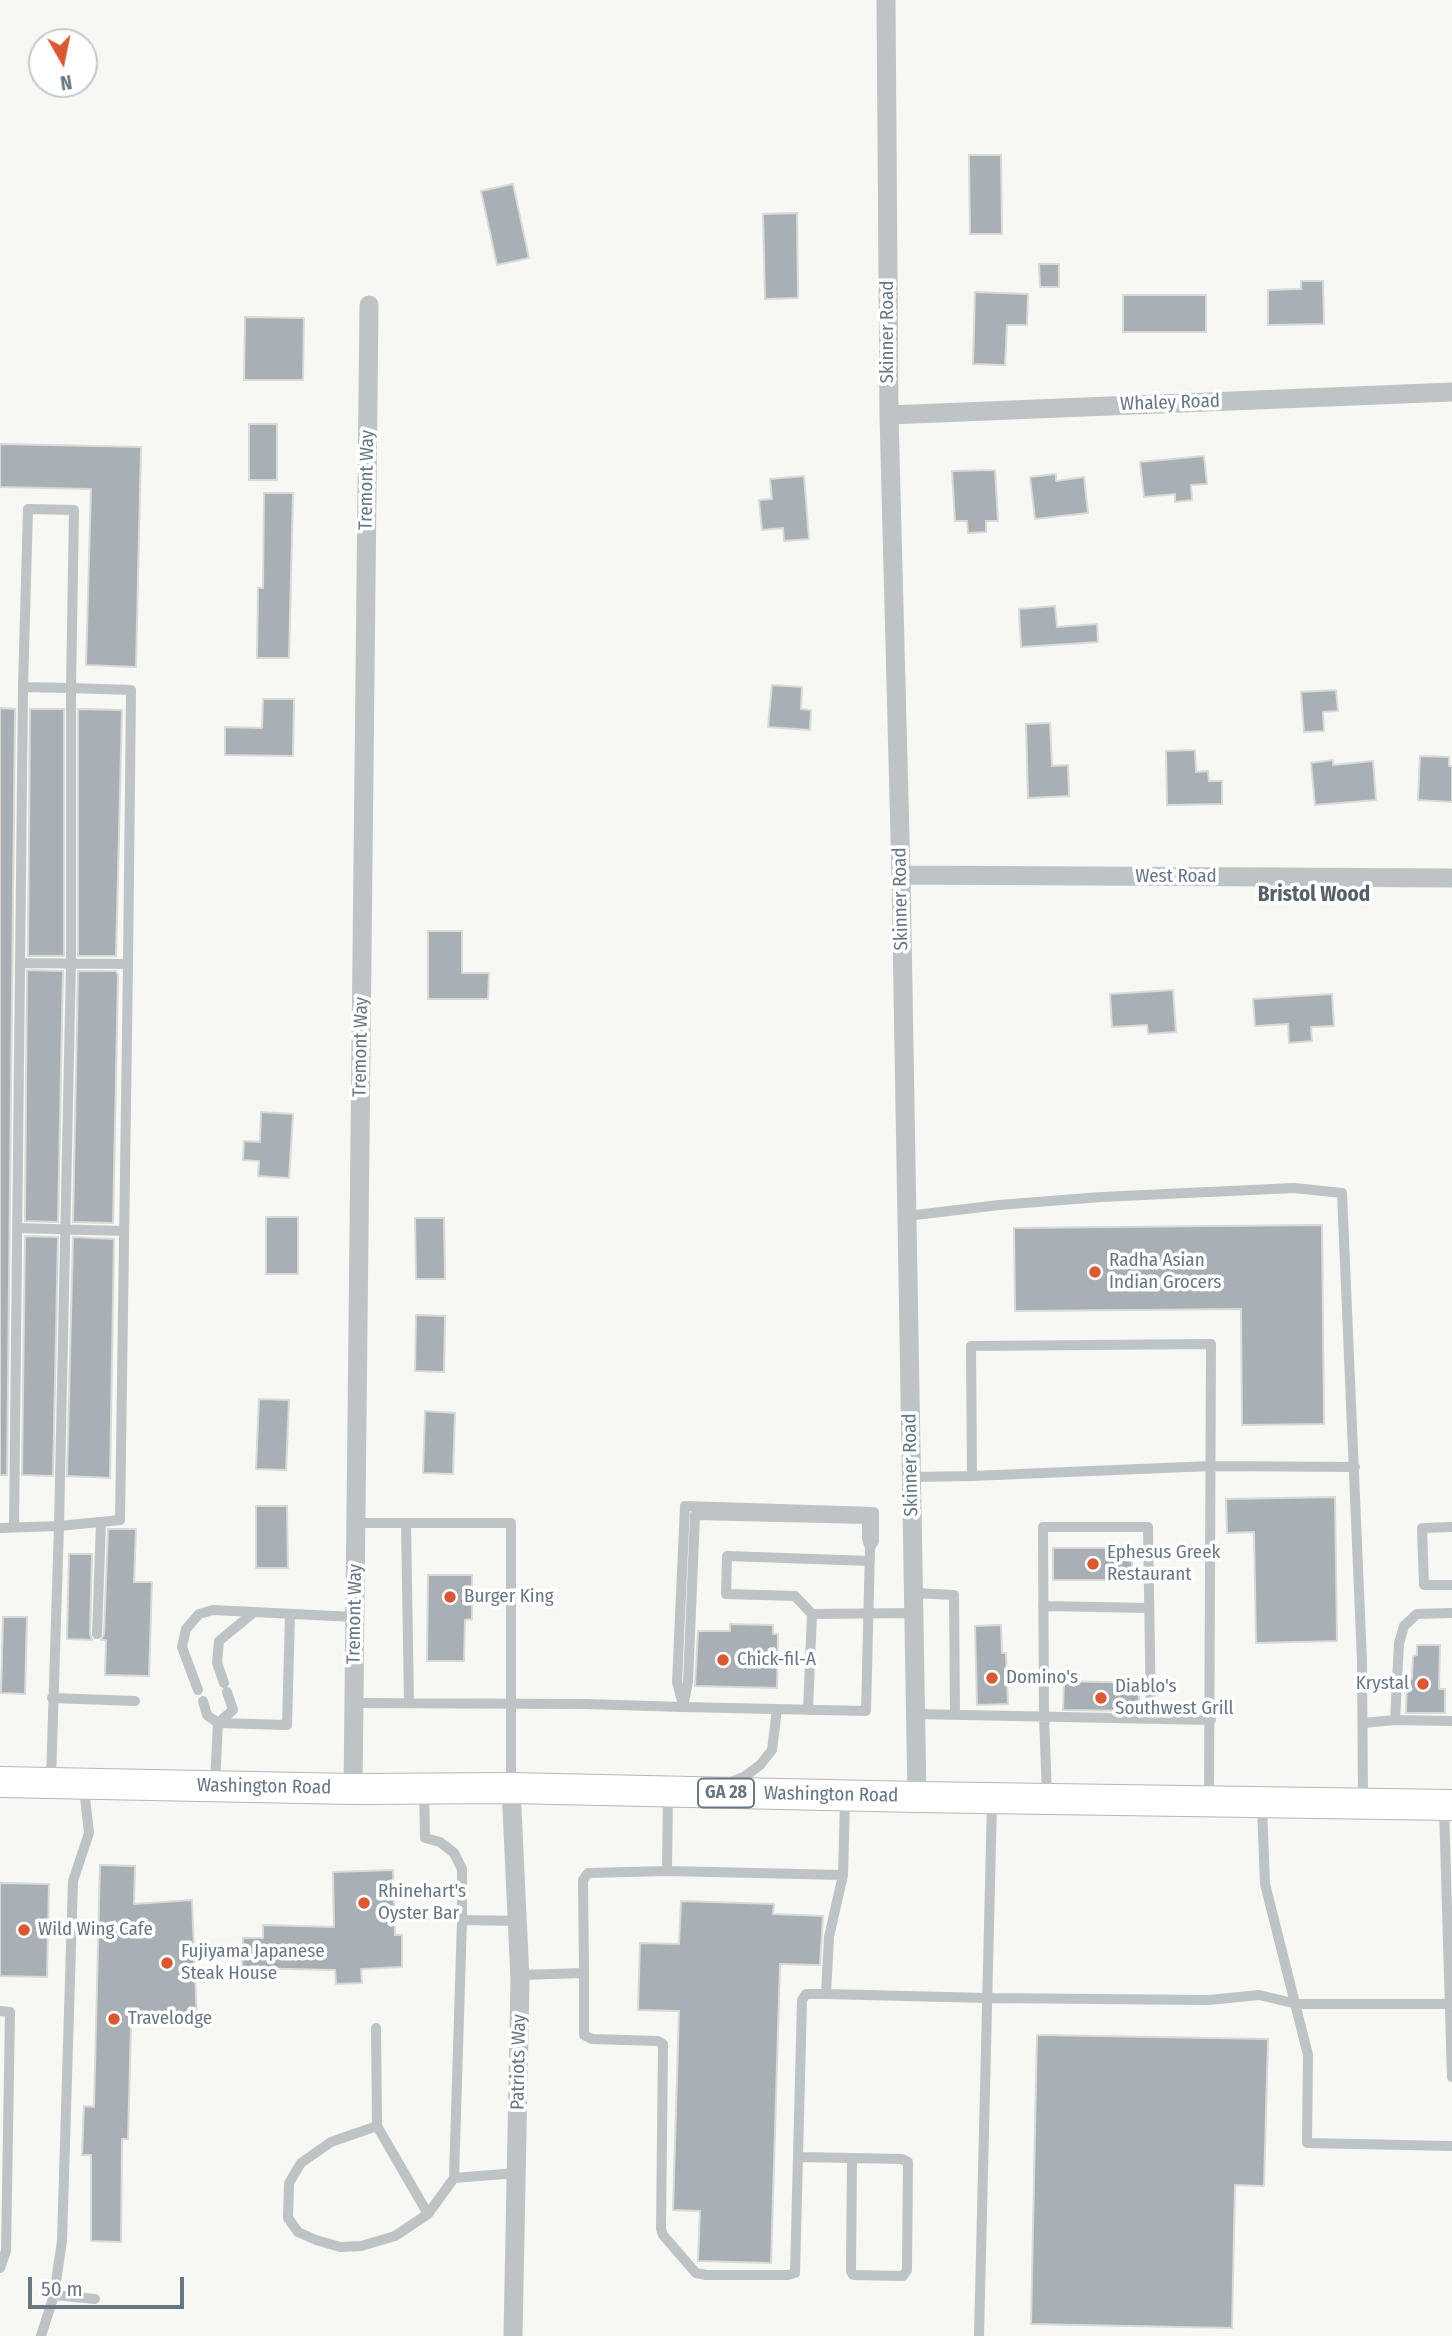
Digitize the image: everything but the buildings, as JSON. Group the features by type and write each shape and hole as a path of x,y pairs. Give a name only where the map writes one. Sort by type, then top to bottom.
{"main road":[{"name":"Washington Road","path":"0,1782 353,1789 511,1788 1448,1805"}],"street":[{"name":"Skinner Road","path":"886,0 889,415 901,875 917,1797"},
{"name":"Tremont Way","path":"353,1789 369,305"},
{"name":"Whaley Road","path":"889,415 1452,392"},
{"name":"West Road","path":"901,875 1452,878"},
{"name":"Patriots Way","path":"511,1788 520,1975 513,2336"}],"lane":[{"path":"14,1527 23,687 28,509 74,510 71,963 60,1526 51,1783"},
{"path":"0,1528 120,1520 131,690 23,687"},
{"path":"21,963 128,964"},
{"path":"907,1216 1101,1197 1294,1188 1342,1193 1355,1467 1363,1803"},
{"path":"17,1228 123,1231"},
{"path":"972,1476 971,1346 1211,1344 1209,1801"},
{"path":"912,1477 1211,1466 1355,1467"},
{"path":"354,1703 511,1703 808,1710 866,1711 870,1561 867,1520 695,1516 688,1682 683,1707"},
{"path":"97,1634 101,1522"},
{"path":"356,1523 511,1523 511,1788"},
{"path":"406,1523 409,1703"},
{"path":"1047,1799 1043,1527 1148,1527 1151,1719"},
{"path":"1452,1527 1422,1528 1424,1585 1452,1585"},
{"path":"808,1710 812,1614 795,1596 726,1594 727,1556 870,1561"},
{"path":"914,1593 954,1595 955,1715"},
{"path":"1043,1606 1149,1608"},
{"path":"198,1690 182,1647 186,1629 199,1614 213,1610 355,1617"},
{"path":"215,1786 218,1723 233,1710 217,1663 219,1641 253,1613"},
{"path":"812,1614 914,1613"},
{"path":"1395,1720 1398,1652 1404,1626 1418,1614 1452,1613"},
{"path":"203,1701 207,1715 218,1723 287,1725 290,1615"},
{"path":"52,1698 135,1701"},
{"path":"667,1871 672,1792 723,1784 744,1777 760,1765 772,1750 777,1709"},
{"path":"916,1714 1211,1720"},
{"path":"1363,1723 1395,1720 1452,1721"},
{"path":"41,2336 54,2295 62,2241 73,1881 89,1833 84,1784"},
{"path":"377,2126 331,2142 301,2163 289,2183 288,2218 298,2232 340,2247 361,2246 396,2236 428,2214 454,2178 463,1920 462,1870 454,1853 440,1842 425,1838 424,1788"},
{"path":"826,1994 830,1937 844,1875 845,1796"},
{"path":"979,2336 992,1798"},
{"path":"1262,1802 1265,1884 1308,2055 1307,2143 1452,2146"},
{"path":"1448,1805 1452,2077"},
{"path":"844,1875 667,1871 588,1873 583,1880 584,2035 592,2039 658,2041 663,2044 661,2229 663,2235 696,2273 795,2273 802,2000 807,1994 1209,2000 1259,1995 1297,2004 1450,2004"},
{"path":"463,1920 518,1921"},
{"path":"520,1975 584,1973"},
{"path":"0,2011 10,2011 6,2251 0,2269"},
{"path":"376,2028 377,2126 428,2214"},
{"path":"798,2157 852,2158 902,2159 908,2162 907,2270 903,2276 853,2275 851,2272 852,2158"},
{"path":"454,2178 517,2173"},
{"path":"54,2295 95,2300"}],"place":[{"name":"Radha Asian Indian Grocers","path":"1095,1272"},
{"name":"Ephesus Greek Restaurant","path":"1093,1564"},
{"name":"Burger King","path":"450,1597"},
{"name":"Chick-fil-A","path":"723,1660"},
{"name":"Domino's","path":"992,1678"},
{"name":"Krystal","path":"1423,1684"},
{"name":"Diablo's Southwest Grill","path":"1101,1698"},
{"name":"Rhinehart's Oyster Bar","path":"364,1903"},
{"name":"Wild Wing Cafe","path":"24,1930"},
{"name":"Fujiyama Japanese Steak House","path":"167,1963"},
{"name":"Travelodge","path":"114,2019"}],"district":[{"name":"Bristol Wood","path":"1314,895"}]}
